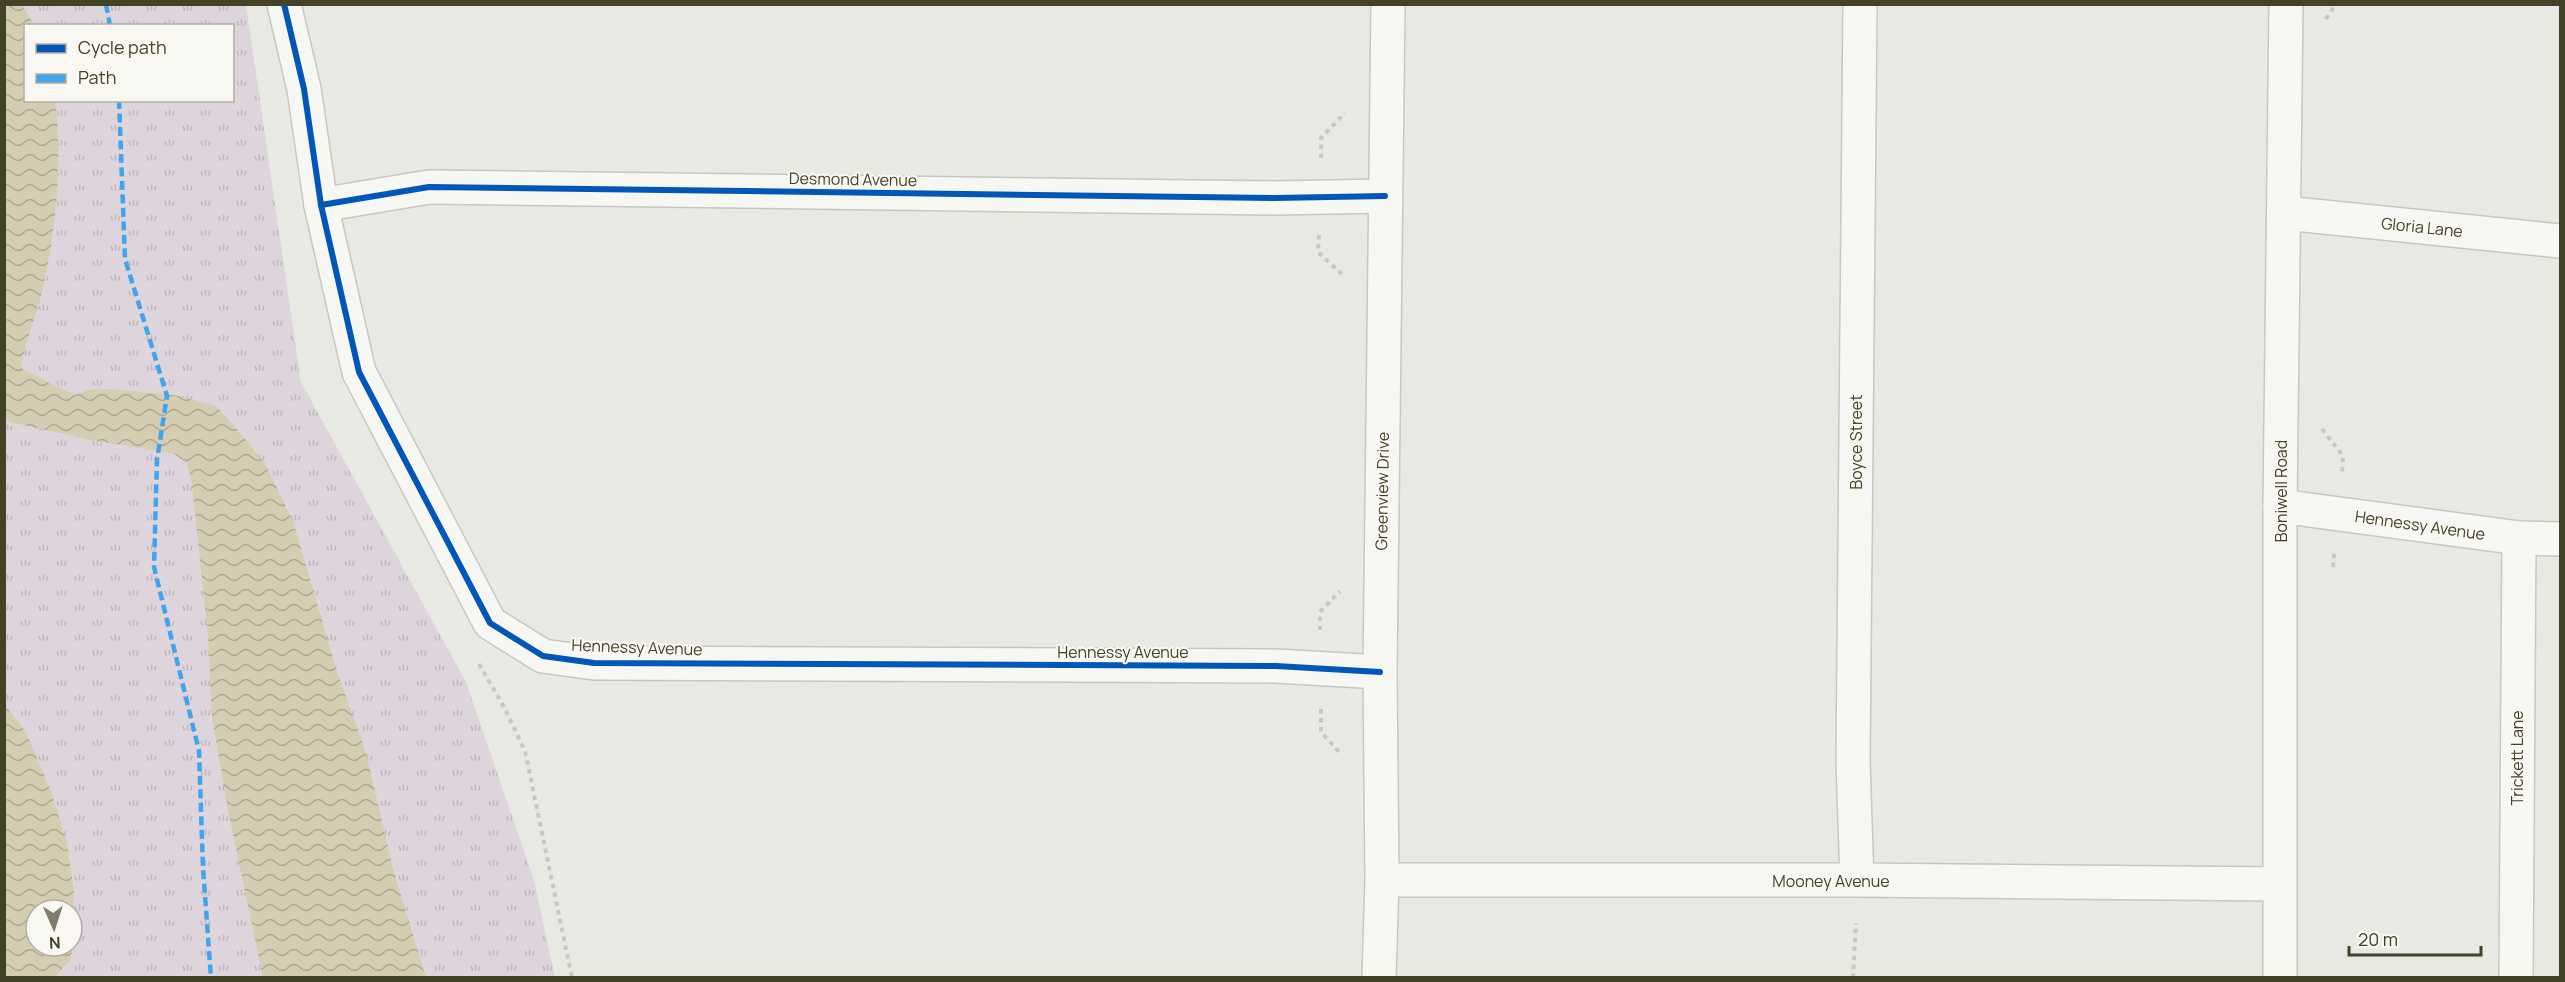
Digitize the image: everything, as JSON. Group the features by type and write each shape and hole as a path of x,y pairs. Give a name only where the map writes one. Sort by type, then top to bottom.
{"street":[{"name":"Hennessy Avenue","path":"284,4 304,89 321,205 359,372 490,624 543,656 594,663 1264,666 1380,672"},
{"name":"Greenview Drive","path":"1380,978 1382,880 1380,672 1388,4"},
{"name":"Boyce Street","path":"1857,880 1853,750 1860,4"},
{"name":"Boniwell Road","path":"2280,978 2280,506 2286,4"},
{"name":"Desmond Avenue","path":"321,205 429,187 1320,198 1386,195"},
{"name":"Gloria Lane","path":"2284,213 2560,241"},
{"name":"Hennessy Avenue","path":"2280,506 2519,538 2560,539"},
{"name":"Trickett Lane","path":"2516,978 2519,538"},
{"name":"Mooney Avenue","path":"1382,880 1857,880 2279,884"}],"path":[{"path":"2452,4 2460,4"},
{"path":"1345,277 1318,252 1321,138 1345,115 1346,104"},
{"path":"1343,587 1320,612 1321,732 1344,757"},
{"path":"1853,978 1856,924"}],"green space":[{"path":"5,5 246,5 301,382 466,682 534,880 555,977 5,978"}],"water":[{"path":"4,5 22,5 33,24 24,24 24,102 55,102 57,125 57,197 51,245 42,292 21,368 74,395 92,389 110,389 175,395 214,405 264,462 293,521 335,665 367,756 393,869 426,977 263,977 229,815 212,717 208,638 192,483 187,463 174,454 86,439 5,421"},
{"path":"5,705 26,732 52,794 67,843 74,890 74,898 24,898 24,958 71,959 55,977 5,977"}],"marked path":[{"path":"106,4 110,24"},
{"path":"119,102 125,259 167,396 157,460 154,567 199,751 203,868 211,978"}],"cycle path":[{"path":"284,4 304,89 321,205 359,372 490,623 543,656 594,663 1276,666 1380,672"},
{"path":"321,205 429,187 1275,198 1385,196"}]}
